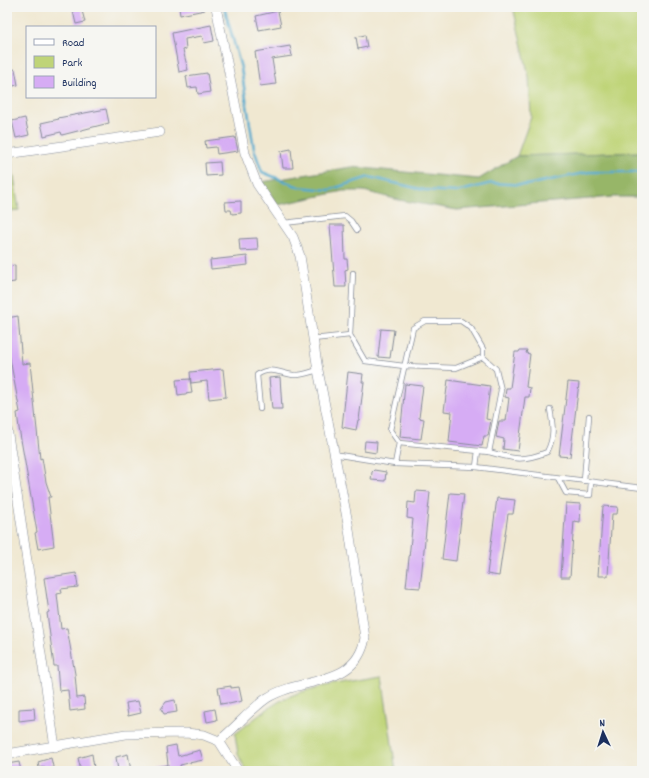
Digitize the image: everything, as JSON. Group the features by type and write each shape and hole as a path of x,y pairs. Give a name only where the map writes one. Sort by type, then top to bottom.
{"street":[{"path":"216,7 245,153 257,184 293,237 300,256 333,454 348,523 365,638 361,655 347,670 334,676 295,686 267,698 219,741"},
{"path":"7,154 160,132"},
{"path":"7,428 55,747"},
{"path":"7,754 126,734 161,733 204,735 219,741 238,771"}],"lane":[{"path":"284,223 345,216 357,230"},
{"path":"353,273 350,336 365,361 404,366 456,368 483,357"},
{"path":"395,464 399,443 390,430 413,328 425,321 461,321 472,328 483,349 483,357 496,369 501,390 490,452"},
{"path":"313,339 350,336"},
{"path":"260,409 257,375 271,369 294,375 318,370"},
{"path":"399,443 490,452 513,459 530,459 547,452 552,442 554,429 550,409"},
{"path":"584,481 589,416"},
{"path":"476,467 478,451"},
{"path":"333,454 395,464 476,467 642,488"},
{"path":"558,478 566,493 590,495 591,482"}],"green space":[{"path":"513,7 642,7 642,152 517,156 531,117 529,77"},
{"path":"642,152 642,197 613,197 457,210 399,200 364,191 343,191 278,205 262,182 351,167 479,179 517,156"},
{"path":"12,163 19,210 7,212 7,164"},
{"path":"382,676 396,771 246,771 238,754 235,734 266,710 286,698 307,690 332,684"}],"building":[{"path":"72,7 81,7 85,22 76,24"},
{"path":"205,7 205,10 180,15 179,8"},
{"path":"278,11 281,26 259,30 256,16"},
{"path":"211,25 214,41 204,43 202,36 185,39 186,49 183,50 188,70 179,72 172,33"},
{"path":"365,35 367,47 358,49 356,37"},
{"path":"290,46 292,56 272,59 276,84 260,86 255,52"},
{"path":"15,69 18,85 8,87 7,71"},
{"path":"207,73 210,92 198,94 197,87 188,88 186,76"},
{"path":"106,109 109,123 62,135 61,132 44,136 41,123 59,119 58,118"},
{"path":"25,118 29,135 16,138 12,121"},
{"path":"235,137 238,151 217,154 216,147 206,148 205,141"},
{"path":"291,149 293,168 283,168 281,151"},
{"path":"220,162 221,175 206,176 205,163"},
{"path":"241,201 241,213 232,214 231,210 226,210 225,202"},
{"path":"330,225 344,225 345,259 347,259 348,269 345,270 346,287 335,287"},
{"path":"257,238 258,250 240,251 239,239"},
{"path":"247,256 248,265 211,269 210,260"},
{"path":"15,265 15,282 7,283 7,266"},
{"path":"18,316 22,364 30,363 40,459 42,458 46,482 51,497 48,497 54,546 38,549 35,533 37,532 17,413 20,412 8,348 7,318"},
{"path":"381,329 394,330 390,358 378,357"},
{"path":"520,350 527,350 526,353 530,354 526,387 530,388 529,397 525,397 518,451 503,449 504,439 496,437 499,421 506,421 509,398 505,397 506,388 510,388 515,352 519,352"},
{"path":"223,369 226,397 209,399 207,381 191,383 190,372"},
{"path":"348,372 363,374 362,382 364,382 359,420 356,430 342,427"},
{"path":"280,377 282,409 272,409 269,378"},
{"path":"190,379 192,393 178,395 176,380"},
{"path":"448,380 490,386 486,419 491,420 488,436 484,436 482,446 449,442 452,412 444,411"},
{"path":"568,382 579,383 570,457 559,456"},
{"path":"405,384 423,386 419,418 424,419 421,439 400,437"},
{"path":"365,441 377,442 376,453 364,451"},
{"path":"374,470 386,472 385,481 371,480 372,472"},
{"path":"416,491 430,492 420,588 406,587 413,519 407,518 408,502 415,503"},
{"path":"450,493 464,494 456,561 442,559"},
{"path":"497,498 515,500 513,514 508,514 499,576 487,574"},
{"path":"566,503 581,504 580,522 574,521 570,577 561,577"},
{"path":"603,506 618,507 617,514 612,514 608,576 598,576"},
{"path":"76,573 78,587 61,589 62,593 57,594 61,629 67,628 75,674 77,698 84,697 85,709 70,711 68,690 59,691 57,666 54,666 44,578"},
{"path":"231,686 231,688 239,687 242,701 221,704 218,688"},
{"path":"175,700 177,712 164,714 161,709 166,702"},
{"path":"138,701 141,713 128,716 126,703"},
{"path":"34,708 35,719 19,721 19,709"},
{"path":"215,709 217,720 207,722 205,711"},
{"path":"176,745 178,756 200,750 203,760 180,765 181,771 154,771 154,767 168,765 166,747"},
{"path":"92,754 94,768 90,769 90,771 81,771 78,758"},
{"path":"128,754 131,771 118,771 116,757"},
{"path":"51,758 54,771 45,771 44,767 39,768 38,762"},
{"path":"19,762 21,771 7,771 7,764"}],"waterway":[{"path":"224,7 241,68 254,149 262,172 299,187 329,190 369,177 424,190 456,192 492,183 526,185 589,172 642,172"}]}
